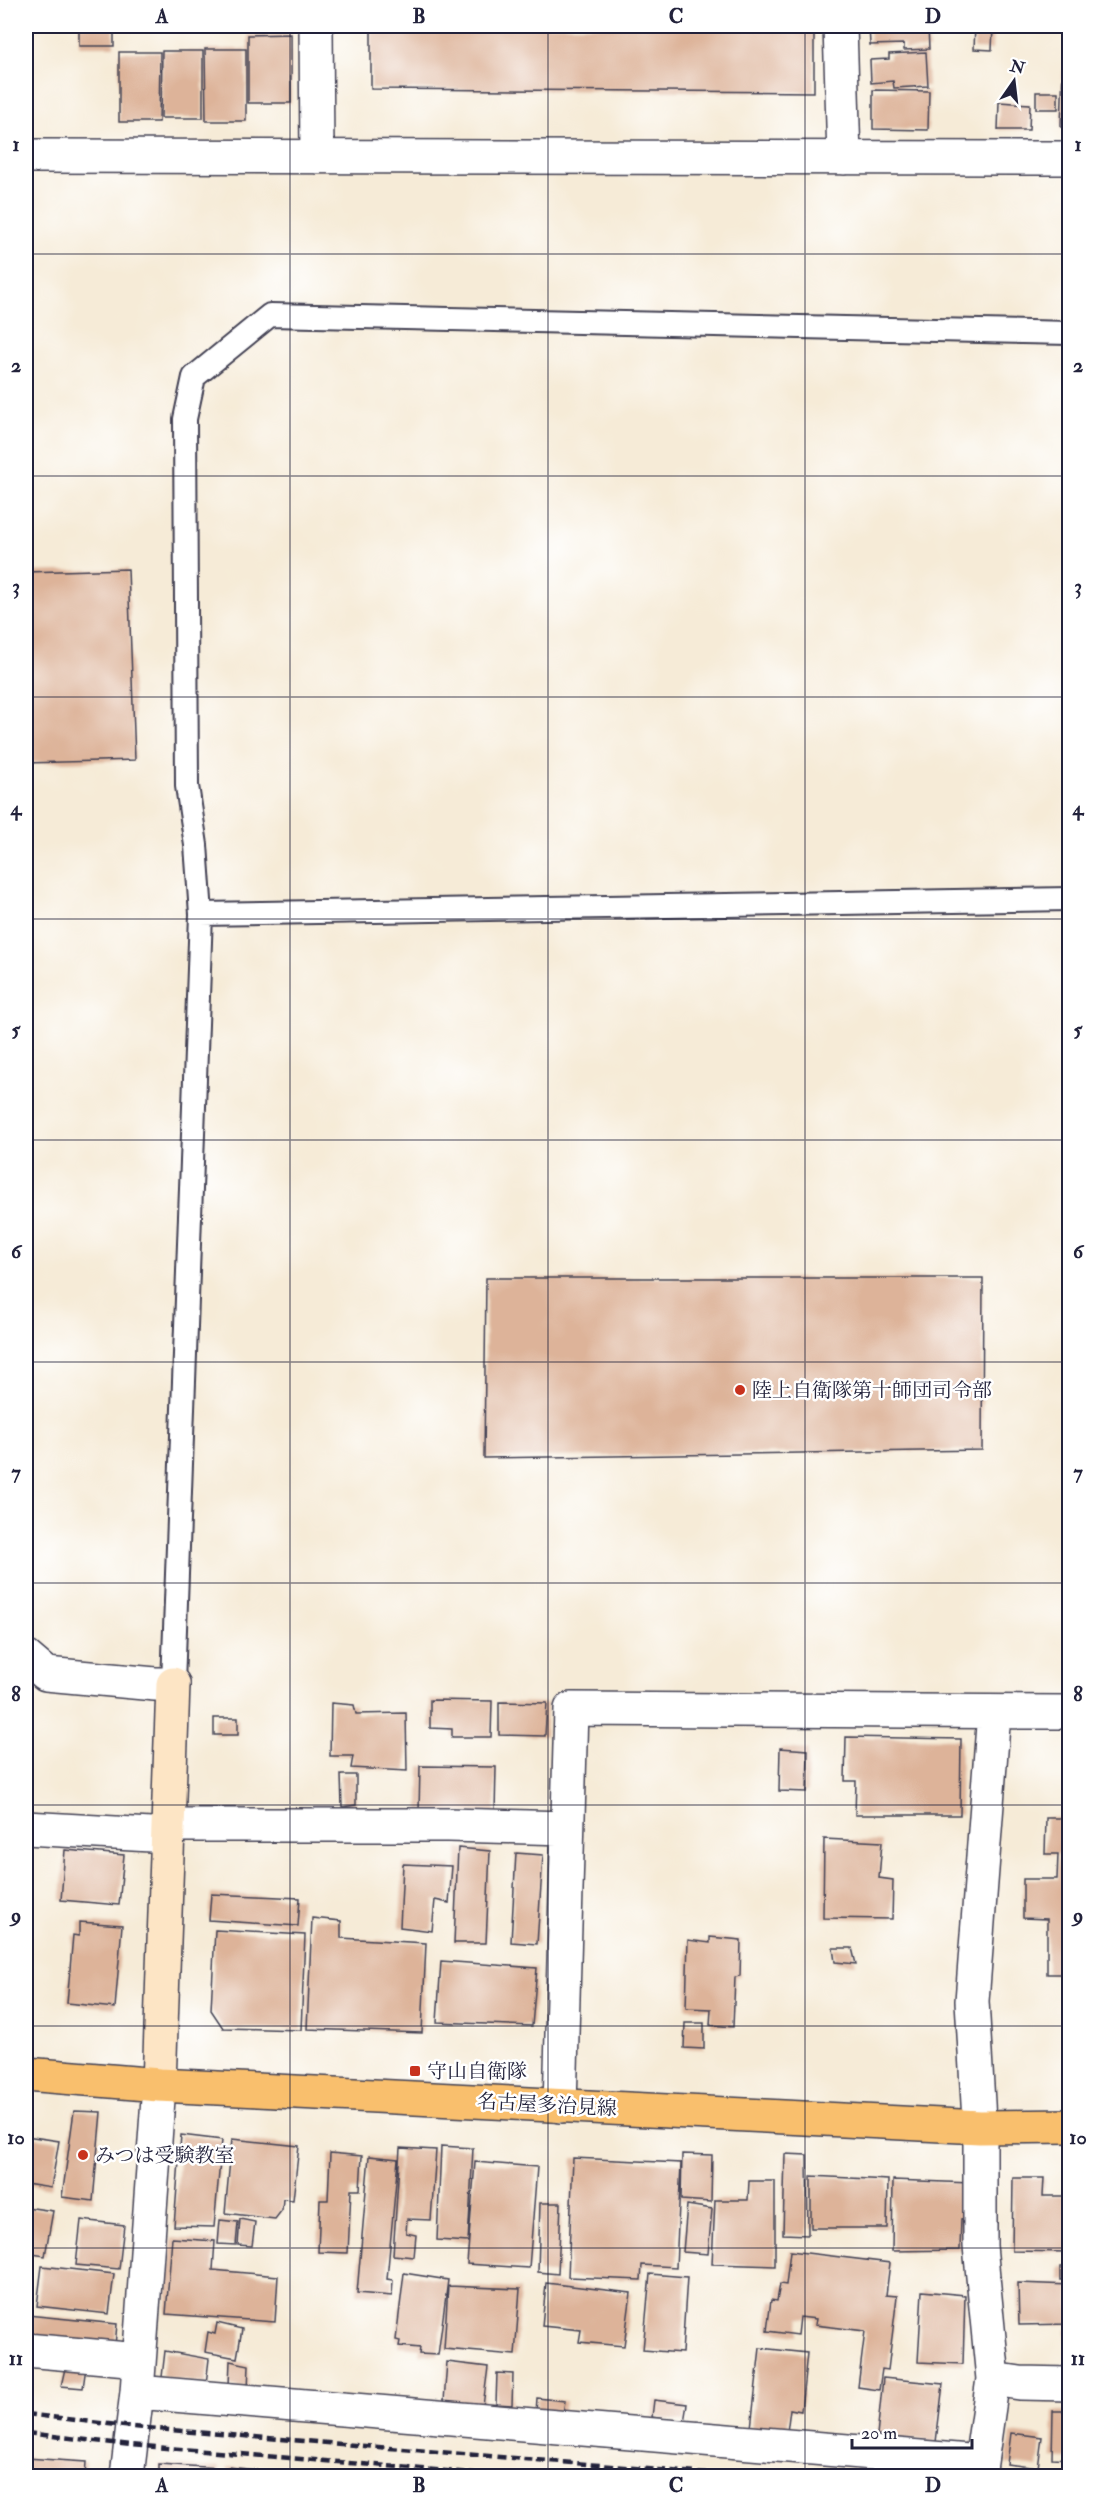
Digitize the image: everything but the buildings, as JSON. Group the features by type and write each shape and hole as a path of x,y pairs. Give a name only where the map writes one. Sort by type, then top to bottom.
{"main road":[{"name":"名古屋多治見線","path":"26,2074 159,2085 980,2127 1070,2126"}],"street":[{"path":"316,26 317,157"},
{"path":"840,26 844,158"},
{"path":"26,156 1070,158"},
{"path":"26,1658 46,1674 173,1684 159,2085 138,2376 127,2476"},
{"path":"560,2106 571,1709 1070,1712"},
{"path":"26,2350 138,2376 980,2469 993,2379 980,2246 980,2127 972,2001 994,1712"},
{"path":"26,1828 169,1831 448,1825 567,1828"},
{"path":"993,2379 1020,2383 1070,2384"}],"lane":[{"path":"173,1684 201,914 196,845 187,786 185,419 194,377 270,315 1070,333"},
{"path":"201,914 1070,899"}],"railway":[{"path":"26,2414 133,2427 733,2476"},
{"path":"26,2433 131,2445 508,2476"}],"place":[{"name":"陸上自衛隊第十師団司令部","path":"740,1390"},
{"name":"守山自衛隊","path":"415,2071"},
{"name":"みつは受験教室","path":"83,2155"}]}
